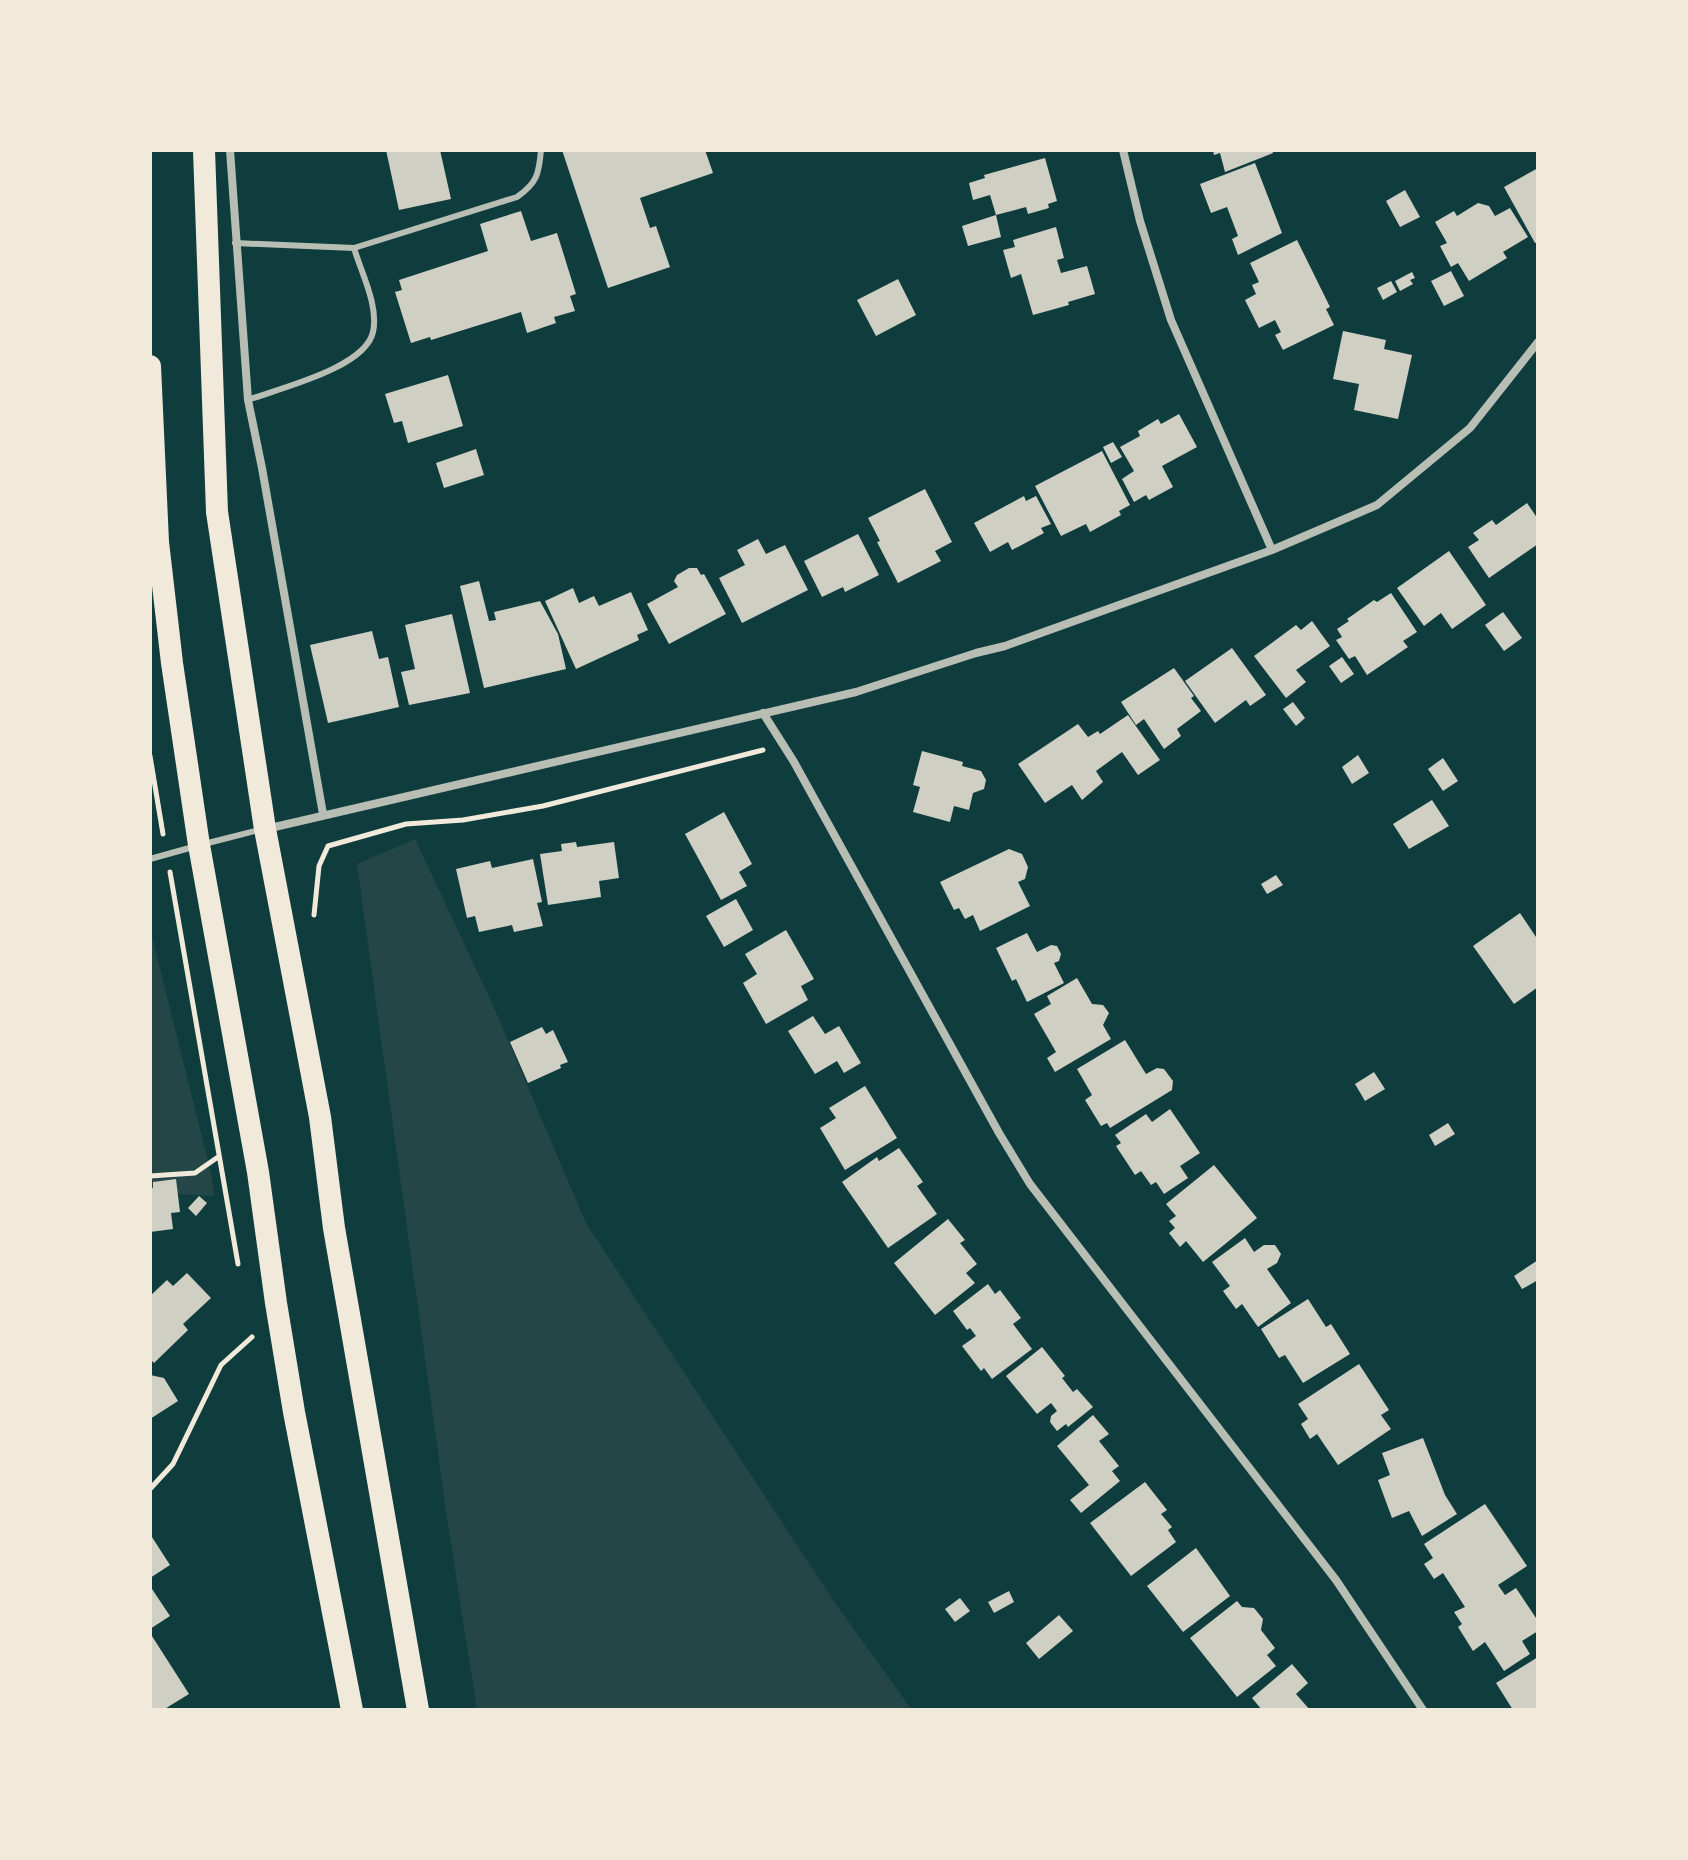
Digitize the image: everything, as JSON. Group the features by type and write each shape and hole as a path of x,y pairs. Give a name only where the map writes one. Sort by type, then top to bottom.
{"highway":[{"path":"204,150 217,512 265,829 320,1117 334,1228 418,1710"},
{"path":"150,366 158,542 199,845 258,1172 276,1303 352,1710"}],"street":[{"path":"230,150 248,400 323,814"},
{"path":"1123,150 1140,221 1171,320 1272,550"},
{"path":"265,829 856,692 1005,646 1272,550 1377,505 1470,428 1538,342"},
{"path":"763,713 784,745 1030,1184 1336,1580 1423,1710"}],"lane":[{"path":"235,243 354,248 517,197 533,186 541,150"},
{"path":"248,400 342,365 364,349 373,332 373,312 354,248"},
{"path":"150,859 265,829"}],"path":[{"path":"316,924 313,909 319,866 328,846 406,824 463,820 543,806 784,745"},
{"path":"150,756 222,1177 258,1172"},
{"path":"150,1176 195,1173 218,1157"},
{"path":"150,1489 173,1464 221,1365 252,1337 276,1303"}],"shaded area":[{"path":"415,839 492,1003 586,1223 833,1600 912,1710 477,1710 447,1518 357,864"},
{"path":"150,928 211,1173 214,1196 150,1192"}],"building":[{"path":"386,150 440,150 451,199 399,210"},
{"path":"562,150 705,150 713,173 640,198 650,228 656,226 670,267 608,288"},
{"path":"1213,150 1272,150 1273,153 1225,172 1220,153 1214,155"},
{"path":"1045,158 1057,201 1048,204 1049,208 1028,214 1026,207 996,215 990,195 973,200 969,183 985,178 984,175"},
{"path":"1255,163 1282,233 1238,255 1232,239 1238,236 1227,207 1211,213 1200,184"},
{"path":"1538,168 1538,242 1535,243 1504,187"},
{"path":"1405,190 1420,217 1400,227 1386,201"},
{"path":"1478,203 1489,206 1495,216 1510,208 1528,237 1503,252 1507,258 1469,281 1458,263 1451,267 1440,246 1447,243 1435,222 1454,211 1457,216"},
{"path":"521,211 531,241 557,233 576,294 570,296 575,311 554,317 556,323 527,333 521,312 431,340 430,337 411,343 395,292 402,290 399,280 488,251 480,224"},
{"path":"996,215 1001,237 968,246 962,226"},
{"path":"1056,227 1064,258 1057,260 1061,273 1087,266 1095,294 1033,315 1021,274 1011,278 1003,250 1015,247 1013,240"},
{"path":"1297,240 1330,307 1326,309 1334,325 1283,350 1275,335 1281,332 1275,320 1259,328 1245,300 1256,294 1252,285 1259,282 1250,263"},
{"path":"1451,271 1464,296 1444,306 1431,281"},
{"path":"1412,272 1415,278 1410,280 1413,284 1400,291 1395,281"},
{"path":"898,279 916,315 876,336 857,300"},
{"path":"1391,281 1397,292 1383,300 1377,288"},
{"path":"1343,331 1386,340 1384,349 1412,355 1398,419 1354,410 1359,384 1333,379"},
{"path":"448,375 463,426 408,443 402,421 394,423 385,394"},
{"path":"1179,414 1197,447 1162,466 1173,487 1149,500 1146,495 1134,502 1122,479 1134,471 1120,447 1140,436 1138,431 1158,419 1161,424"},
{"path":"1113,442 1122,457 1111,463 1103,447"},
{"path":"476,449 484,475 444,488 436,463"},
{"path":"1102,451 1130,505 1119,511 1121,515 1090,532 1086,524 1061,536 1035,486"},
{"path":"925,489 952,542 935,551 941,561 898,583 868,518"},
{"path":"1024,496 1026,501 1036,496 1051,524 1041,528 1044,533 1012,550 1008,542 990,552 974,523"},
{"path":"1527,503 1538,519 1538,544 1489,578 1468,547 1479,540 1473,533 1492,520 1496,525"},
{"path":"858,534 879,575 845,592 843,587 822,597 804,561"},
{"path":"758,539 766,554 785,545 808,590 742,623 719,578 745,565 737,550"},
{"path":"1449,551 1486,605 1452,629 1441,613 1424,626 1397,588"},
{"path":"689,568 697,568 701,575 704,574 726,614 669,644 647,604 678,587 674,581 677,575"},
{"path":"479,581 489,621 496,620 494,612 540,601 558,634 566,669 484,688 460,586"},
{"path":"573,588 579,603 594,596 599,606 631,592 648,630 637,635 639,640 576,669 545,601"},
{"path":"1391,593 1417,632 1403,641 1408,647 1367,675 1355,656 1349,659 1336,640 1342,637 1337,629 1374,600 1377,602"},
{"path":"1503,612 1522,638 1504,651 1485,625"},
{"path":"452,614 470,693 409,705 401,672 415,669 405,625"},
{"path":"1312,621 1330,646 1296,670 1306,682 1286,698 1254,656 1296,625 1301,630"},
{"path":"372,631 379,659 388,657 399,707 328,723 310,645"},
{"path":"1232,648 1266,695 1250,706 1246,700 1215,723 1185,681"},
{"path":"1342,657 1354,674 1341,683 1329,666"},
{"path":"1174,668 1201,711 1177,729 1181,736 1164,749 1144,719 1136,725 1121,702"},
{"path":"1293,702 1305,718 1296,726 1283,709"},
{"path":"1128,715 1160,760 1138,775 1122,752 1096,771 1103,782 1082,800 1072,785 1045,803 1018,764 1078,724 1088,737 1098,731 1100,734"},
{"path":"922,751 963,762 962,766 981,771 986,780 984,789 973,793 969,810 954,806 950,822 913,812 920,787 913,785"},
{"path":"1358,755 1369,773 1352,784 1342,767"},
{"path":"1443,758 1458,781 1443,791 1428,769"},
{"path":"1432,800 1449,826 1409,849 1393,824"},
{"path":"724,812 752,864 739,872 747,886 721,900 685,834"},
{"path":"576,842 577,847 614,842 619,878 599,881 601,897 548,905 540,854 562,851 561,844"},
{"path":"1009,849 1022,854 1028,867 1025,879 1018,882 1030,906 980,931 973,915 965,919 959,908 954,910 940,882"},
{"path":"533,859 542,902 537,903 543,926 514,932 512,925 479,932 475,916 467,918 456,869 490,861 492,868"},
{"path":"1276,875 1283,885 1267,894 1261,884"},
{"path":"736,899 753,930 724,947 706,916"},
{"path":"1520,913 1538,940 1538,987 1514,1004 1473,946"},
{"path":"786,930 814,979 801,986 808,1000 766,1024 743,983 757,974 745,954"},
{"path":"1027,933 1037,952 1051,945 1057,946 1061,954 1059,961 1054,963 1064,983 1027,1002 1016,979 1012,981 996,948"},
{"path":"1077,978 1092,1004 1103,1005 1109,1013 1103,1025 1111,1039 1055,1072 1047,1058 1056,1052 1034,1014 1051,1004 1047,996"},
{"path":"813,1016 825,1034 839,1026 861,1063 844,1073 837,1061 815,1074 788,1031"},
{"path":"542,1027 546,1034 553,1030 568,1062 528,1083 510,1042"},
{"path":"1125,1040 1146,1074 1157,1068 1164,1069 1173,1081 1172,1090 1110,1128 1107,1123 1101,1126 1085,1100 1092,1095 1077,1069"},
{"path":"1374,1072 1385,1089 1365,1101 1355,1084"},
{"path":"865,1086 897,1138 845,1170 820,1128 836,1118 829,1108"},
{"path":"1170,1109 1200,1153 1180,1166 1188,1178 1164,1194 1156,1182 1151,1185 1141,1171 1135,1175 1116,1146 1121,1143 1115,1135 1146,1114 1152,1122"},
{"path":"1448,1123 1455,1134 1435,1146 1429,1135"},
{"path":"899,1148 923,1182 917,1186 937,1214 888,1248 842,1182 877,1157 879,1161"},
{"path":"1214,1165 1257,1218 1203,1262 1186,1241 1180,1247 1169,1233 1175,1228 1169,1221 1176,1216 1166,1204"},
{"path":"176,1179 180,1212 171,1213 173,1229 150,1232 150,1189 153,1182"},
{"path":"199,1196 207,1203 196,1216 188,1208"},
{"path":"948,1219 965,1240 960,1243 977,1264 966,1273 975,1283 935,1315 894,1263"},
{"path":"1245,1238 1254,1252 1264,1245 1275,1245 1281,1254 1277,1263 1267,1269 1291,1303 1258,1327 1242,1304 1236,1309 1223,1291 1230,1286 1212,1262"},
{"path":"1538,1260 1538,1280 1522,1289 1514,1276"},
{"path":"187,1273 211,1298 183,1324 188,1330 154,1363 150,1359 150,1296 167,1280 173,1286"},
{"path":"988,1284 995,1294 1000,1290 1021,1318 1013,1324 1032,1349 992,1379 984,1368 981,1371 962,1346 976,1336 970,1328 967,1330 953,1311"},
{"path":"1308,1299 1326,1327 1331,1324 1350,1354 1303,1383 1285,1355 1279,1358 1261,1329"},
{"path":"1042,1347 1065,1376 1062,1378 1073,1392 1077,1389 1093,1407 1068,1427 1066,1424 1057,1431 1050,1422 1057,1411 1051,1403 1037,1414 1006,1376"},
{"path":"1359,1364 1389,1410 1381,1415 1391,1429 1338,1465 1317,1434 1310,1439 1301,1424 1308,1419 1298,1404"},
{"path":"150,1375 164,1378 178,1401 150,1419"},
{"path":"1093,1415 1109,1434 1099,1441 1119,1466 1112,1471 1120,1481 1081,1513 1070,1500 1089,1485 1057,1446"},
{"path":"1423,1438 1445,1495 1457,1514 1422,1536 1409,1511 1392,1518 1378,1480 1390,1475 1382,1453"},
{"path":"1145,1482 1167,1510 1161,1514 1172,1527 1168,1530 1176,1542 1131,1576 1090,1523"},
{"path":"1485,1504 1527,1566 1498,1585 1505,1595 1516,1588 1538,1621 1538,1631 1522,1641 1530,1654 1504,1671 1485,1642 1473,1651 1458,1627 1462,1624 1454,1612 1465,1607 1443,1573 1434,1579 1424,1564 1433,1558 1424,1544"},
{"path":"150,1534 170,1565 150,1578"},
{"path":"1196,1548 1230,1596 1183,1632 1147,1586"},
{"path":"150,1586 170,1616 150,1629"},
{"path":"1009,1591 1014,1602 994,1613 988,1602"},
{"path":"960,1598 970,1611 955,1622 945,1609"},
{"path":"1237,1601 1242,1607 1254,1608 1263,1619 1261,1630 1275,1648 1267,1655 1276,1666 1237,1697 1190,1638"},
{"path":"1059,1615 1073,1631 1039,1659 1026,1643"},
{"path":"150,1633 189,1694 163,1710 150,1710"},
{"path":"1538,1657 1538,1710 1513,1710 1496,1683"},
{"path":"1292,1664 1308,1683 1296,1694 1310,1710 1262,1710 1252,1698"}]}
